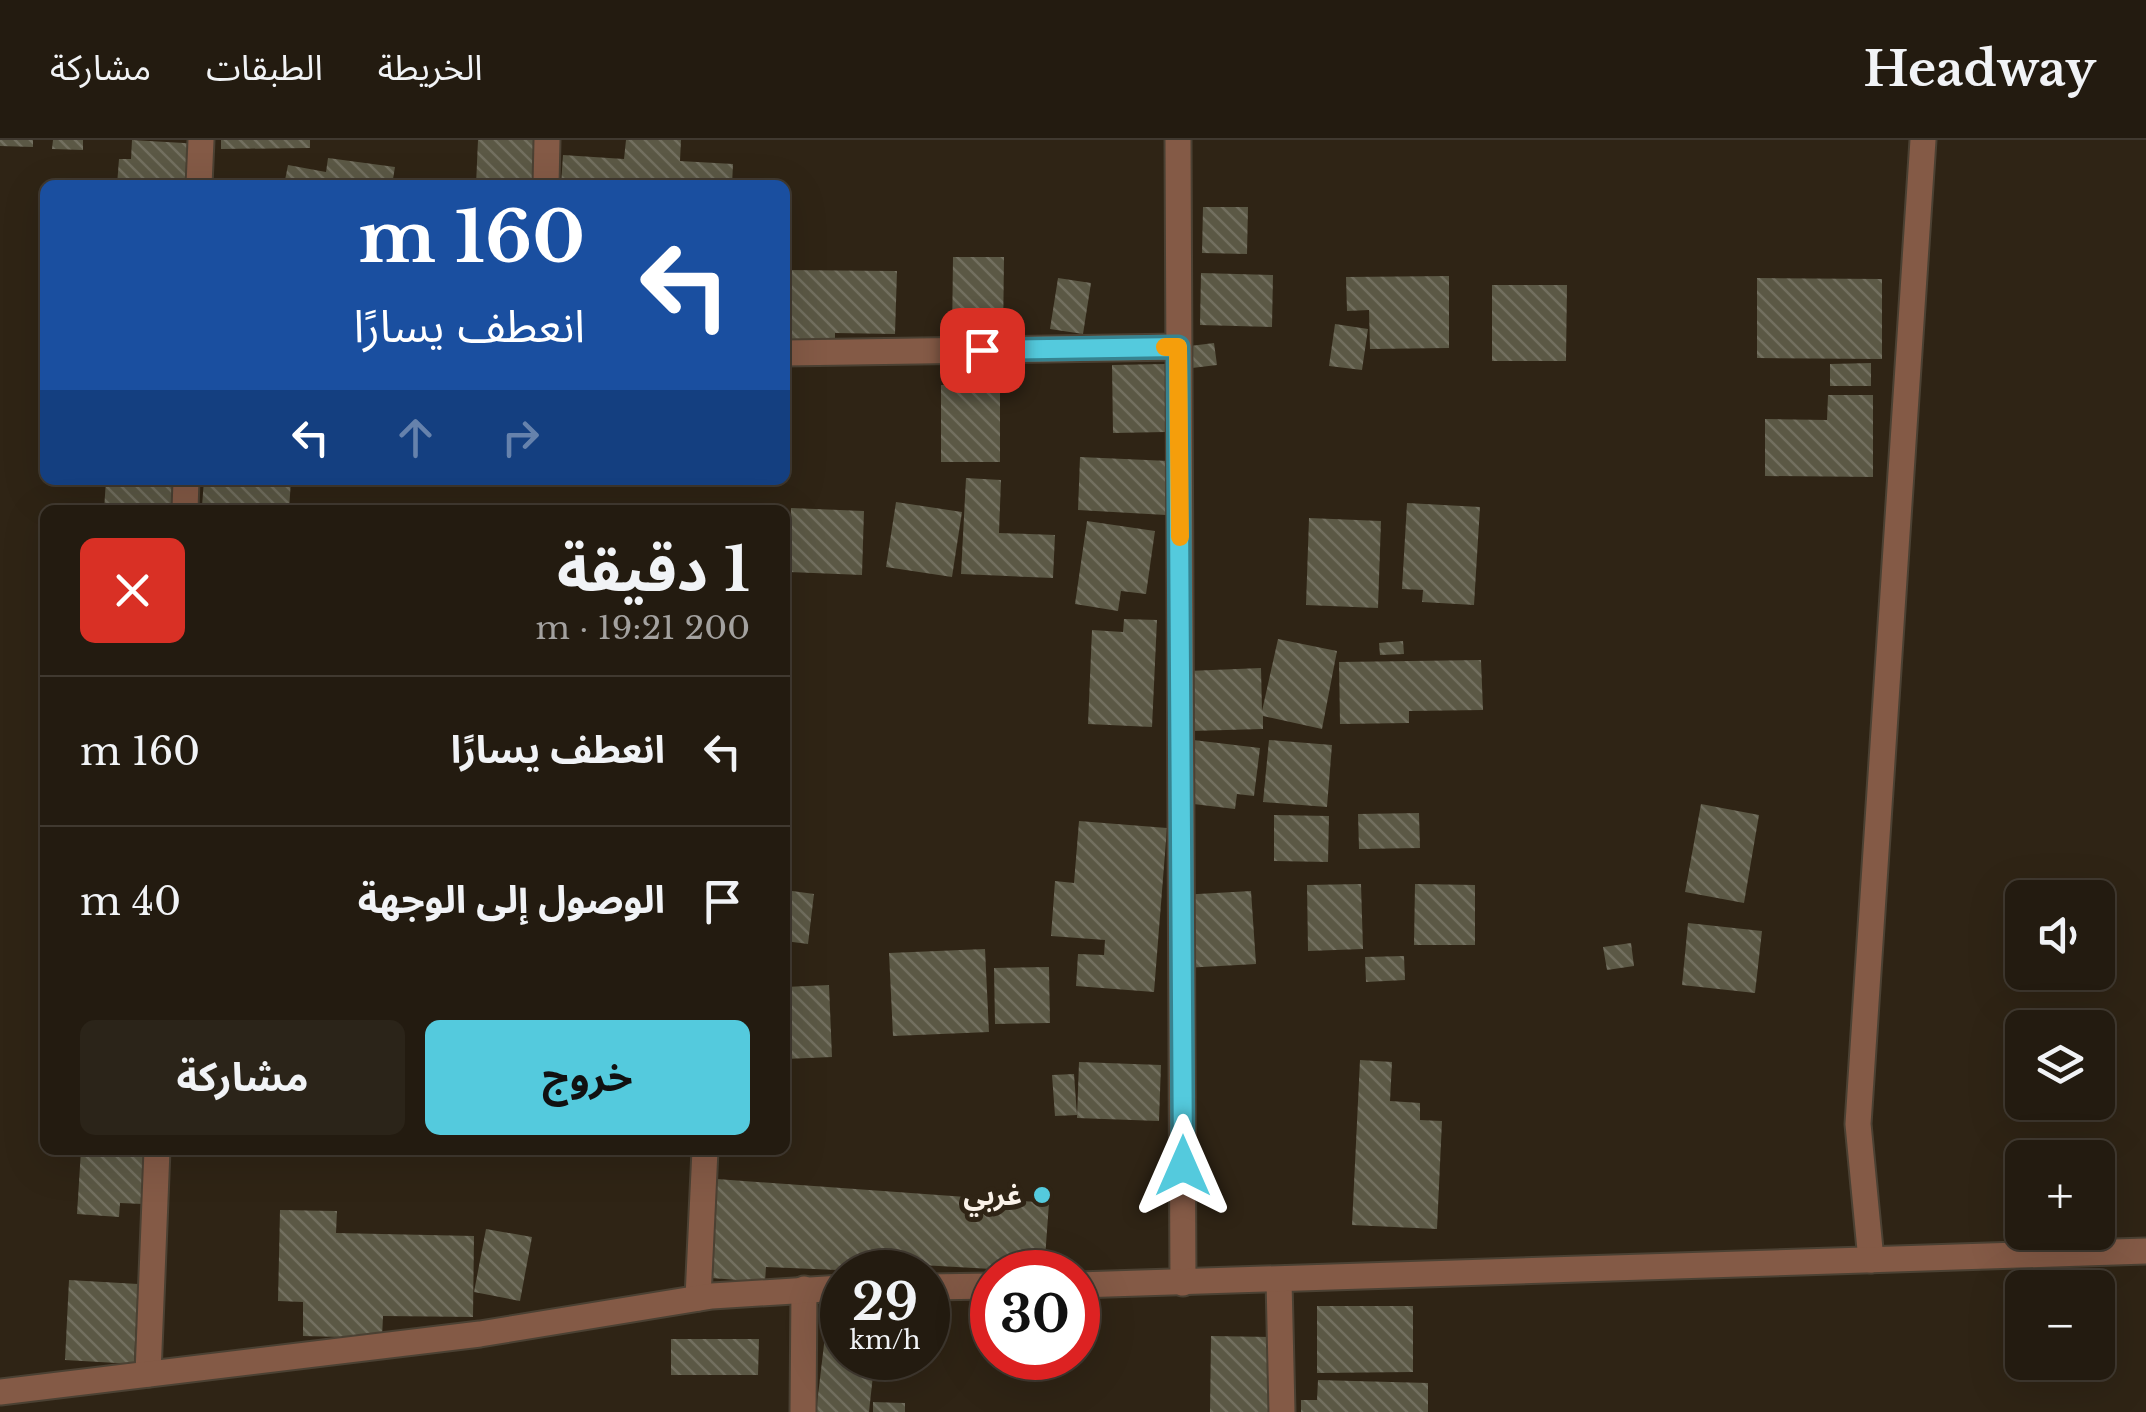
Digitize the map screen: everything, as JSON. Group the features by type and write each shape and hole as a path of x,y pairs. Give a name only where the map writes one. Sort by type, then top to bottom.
{"street":[{"path":"199,180 201,140"},
{"path":"546,180 547,140"},
{"path":"1178,140 1184,1283"},
{"path":"1870,1260 1858,1124 1924,140"},
{"path":"790,353 1178,347"},
{"path":"148,1374 157,1155"},
{"path":"698,1298 704,1155"},
{"path":"1100,1284 2146,1251"},
{"path":"1279,1280 1282,1412"},
{"path":"804,1289 804,1412"},
{"path":"0,1392 480,1334 698,1298 820,1289"}],"building":[{"path":"0,140 33,140 33,147 0,146"},
{"path":"53,140 83,140 83,150 52,149"},
{"path":"132,140 201,144 198,180 117,180 119,159 131,159"},
{"path":"221,140 310,140 310,148 221,149"},
{"path":"478,140 537,140 535,180 476,180"},
{"path":"626,140 681,140 680,161 733,164 732,180 561,180 563,155 624,159"},
{"path":"328,158 395,167 393,180 285,180 288,165 326,172"},
{"path":"1203,207 1248,207 1247,254 1202,253"},
{"path":"953,257 1004,257 1003,339 952,338"},
{"path":"790,270 897,271 895,334 835,333 835,347 790,346"},
{"path":"1201,273 1273,275 1272,327 1200,325"},
{"path":"1449,276 1449,348 1370,349 1369,310 1347,311 1346,277"},
{"path":"1058,278 1091,283 1083,334 1050,329"},
{"path":"1757,278 1882,279 1882,359 1757,358"},
{"path":"1492,285 1567,285 1566,361 1492,361"},
{"path":"1335,324 1368,329 1362,370 1329,366"},
{"path":"1214,343 1217,365 1192,368 1190,346"},
{"path":"1871,363 1871,386 1830,386 1830,364"},
{"path":"1165,364 1166,432 1113,433 1112,365"},
{"path":"941,385 1000,385 1000,462 941,462"},
{"path":"1828,395 1873,395 1873,477 1765,476 1765,419 1827,420"},
{"path":"1080,457 1169,461 1166,515 1078,510"},
{"path":"966,478 1001,480 999,533 1055,535 1053,578 961,574"},
{"path":"106,485 179,485 177,505 104,505"},
{"path":"204,485 291,485 289,505 202,505"},
{"path":"896,502 962,512 952,577 886,567"},
{"path":"1407,503 1480,507 1474,605 1422,602 1423,590 1402,589"},
{"path":"791,508 864,511 862,575 790,572"},
{"path":"1309,518 1381,521 1378,608 1306,605"},
{"path":"1087,521 1155,531 1146,594 1121,591 1118,611 1075,604"},
{"path":"1124,619 1157,620 1152,727 1088,724 1092,630 1123,632"},
{"path":"1278,639 1337,651 1322,729 1263,716 1263,729 1190,731 1188,671 1261,668 1262,711"},
{"path":"1403,641 1404,654 1380,655 1379,643"},
{"path":"1481,660 1483,710 1409,711 1409,723 1340,724 1339,662"},
{"path":"1185,739 1260,748 1254,796 1237,794 1235,809 1177,802"},
{"path":"1269,740 1332,745 1327,807 1263,802"},
{"path":"1701,804 1759,815 1744,903 1685,892"},
{"path":"1419,813 1420,848 1359,849 1358,814"},
{"path":"1274,815 1329,816 1328,862 1274,861"},
{"path":"1079,821 1167,828 1154,992 1076,986 1078,954 1104,955 1105,940 1051,936 1055,881 1074,883"},
{"path":"1361,884 1363,949 1308,951 1307,885"},
{"path":"1415,884 1475,885 1475,945 1414,945"},
{"path":"790,891 814,894 808,944 790,942"},
{"path":"1251,891 1256,964 1184,968 1180,895"},
{"path":"1688,923 1762,931 1755,993 1682,985"},
{"path":"1631,943 1634,966 1607,970 1603,947"},
{"path":"985,949 989,1032 893,1036 889,953"},
{"path":"1404,956 1405,980 1366,982 1365,957"},
{"path":"1049,967 1050,1023 995,1024 994,968"},
{"path":"829,985 832,1057 790,1059 790,987"},
{"path":"1360,1060 1392,1062 1390,1101 1420,1103 1420,1120 1442,1121 1437,1229 1352,1225"},
{"path":"1079,1062 1161,1065 1159,1121 1077,1118"},
{"path":"1074,1074 1077,1115 1055,1116 1052,1075"},
{"path":"81,1155 146,1155 143,1204 120,1203 119,1217 77,1214"},
{"path":"717,1179 1049,1203 1046,1250 970,1250 970,1268 950,1267 950,1250 820,1250 820,1269 766,1267 765,1282 711,1278"},
{"path":"280,1210 337,1211 336,1233 474,1236 473,1317 383,1316 382,1338 303,1336 303,1302 278,1301"},
{"path":"486,1229 532,1237 520,1301 474,1292"},
{"path":"69,1280 138,1284 134,1364 65,1360"},
{"path":"1317,1306 1413,1306 1413,1372 1317,1373"},
{"path":"1211,1336 1274,1337 1272,1412 1210,1412"},
{"path":"671,1339 759,1339 758,1375 671,1375"},
{"path":"820,1378 872,1380 869,1412 816,1412"},
{"path":"1318,1380 1428,1383 1428,1412 1301,1412 1301,1400 1317,1400"},
{"path":"873,1402 905,1403 905,1412 873,1412"}],"slow traffic":[{"path":"1165,347 1178,347 1180,537"}],"place":[{"name":"غربي","path":"1042,1195"}],"route":[{"path":"982,350 1178,347 1183,1166"}]}
